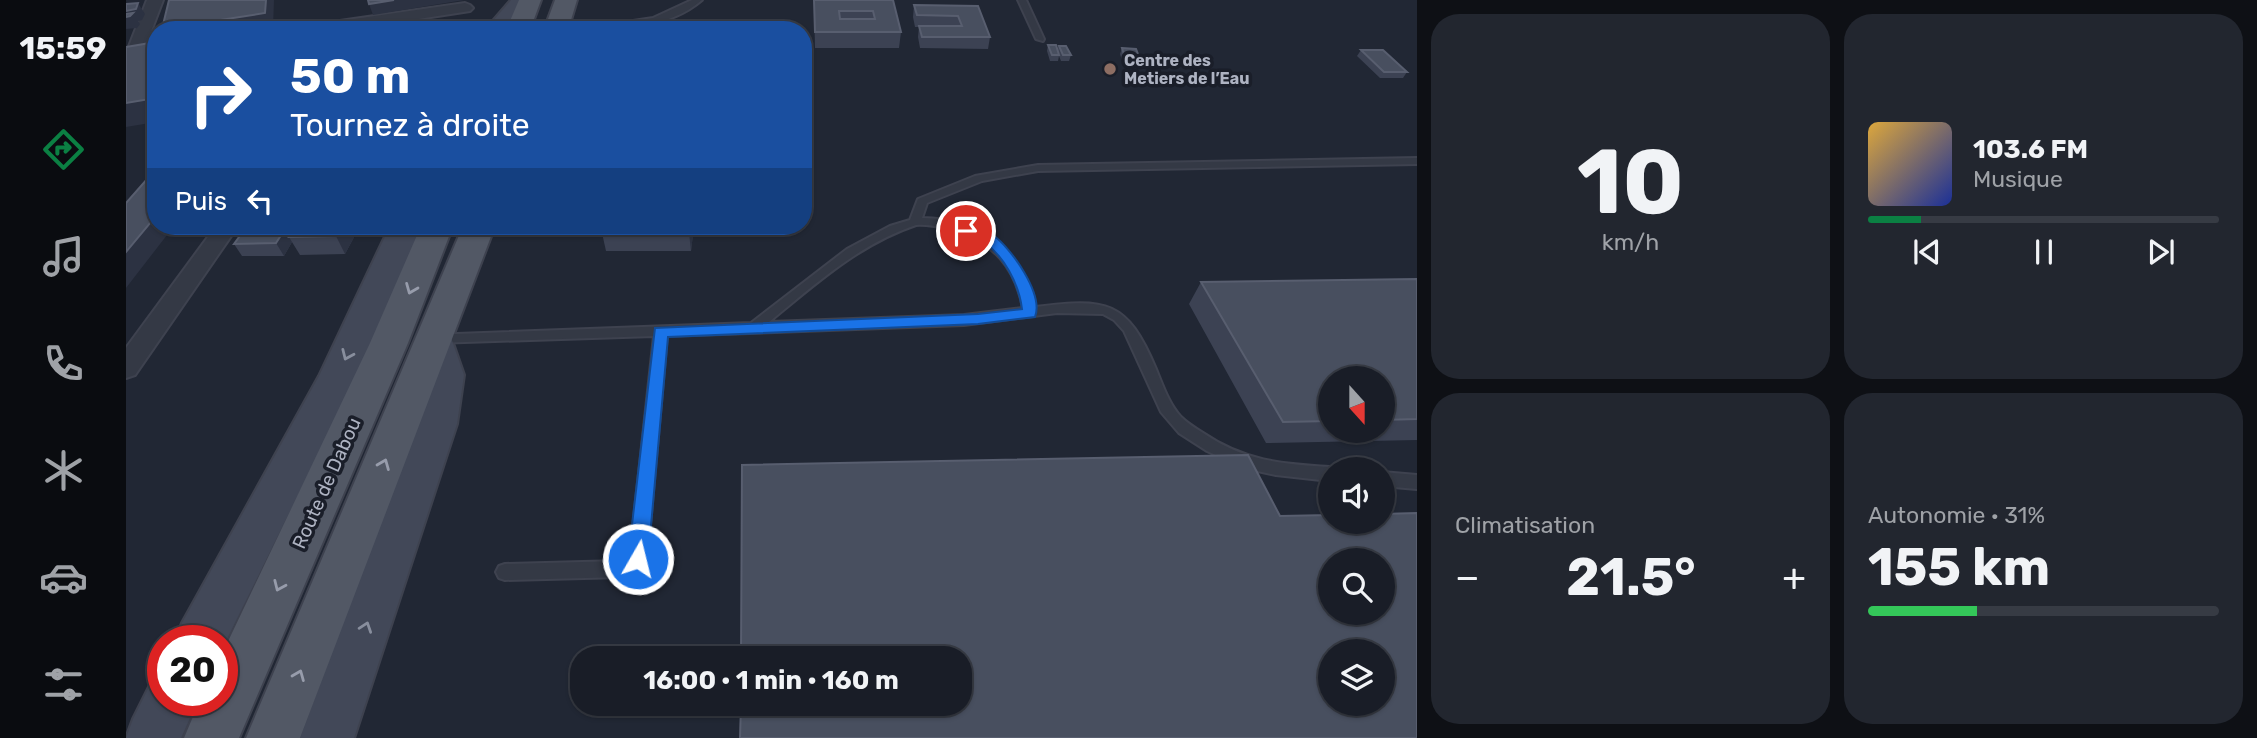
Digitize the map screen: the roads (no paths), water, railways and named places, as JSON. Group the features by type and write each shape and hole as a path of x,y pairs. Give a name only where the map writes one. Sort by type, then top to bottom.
{"main road":[{"path":"522,21 530,0"},
{"path":"559,21 566,0"},
{"name":"Route de Dabou","path":"211,738 389,343 433,235"},
{"path":"273,738 475,235"}],"street":[{"path":"130,55 155,0"},
{"path":"505,21 523,0"},
{"path":"394,21 465,8"},
{"path":"126,368 155,331 221,235"},
{"path":"208,625 338,376 402,235"},
{"path":"126,337 155,331"},
{"path":"327,738 437,424 445,375 435,338"},
{"path":"152,738 163,716"}],"lane":[{"path":"650,21 664,18 698,0"},
{"path":"1023,0 1040,39"},
{"path":"915,221 922,201 979,178 1038,168 1417,161"},
{"path":"754,328 818,277 876,237 915,221 944,224 987,237 1014,267 1027,294 1030,313"},
{"path":"435,338 978,319 1089,307 1108,311 1126,323 1174,419 1217,452 1253,465 1318,473"},
{"path":"505,572 623,569 638,559 661,332"},
{"path":"1395,480 1417,482"}],"place":[{"name":"Centre des Metiers de l’Eau","path":"1110,69"}]}
